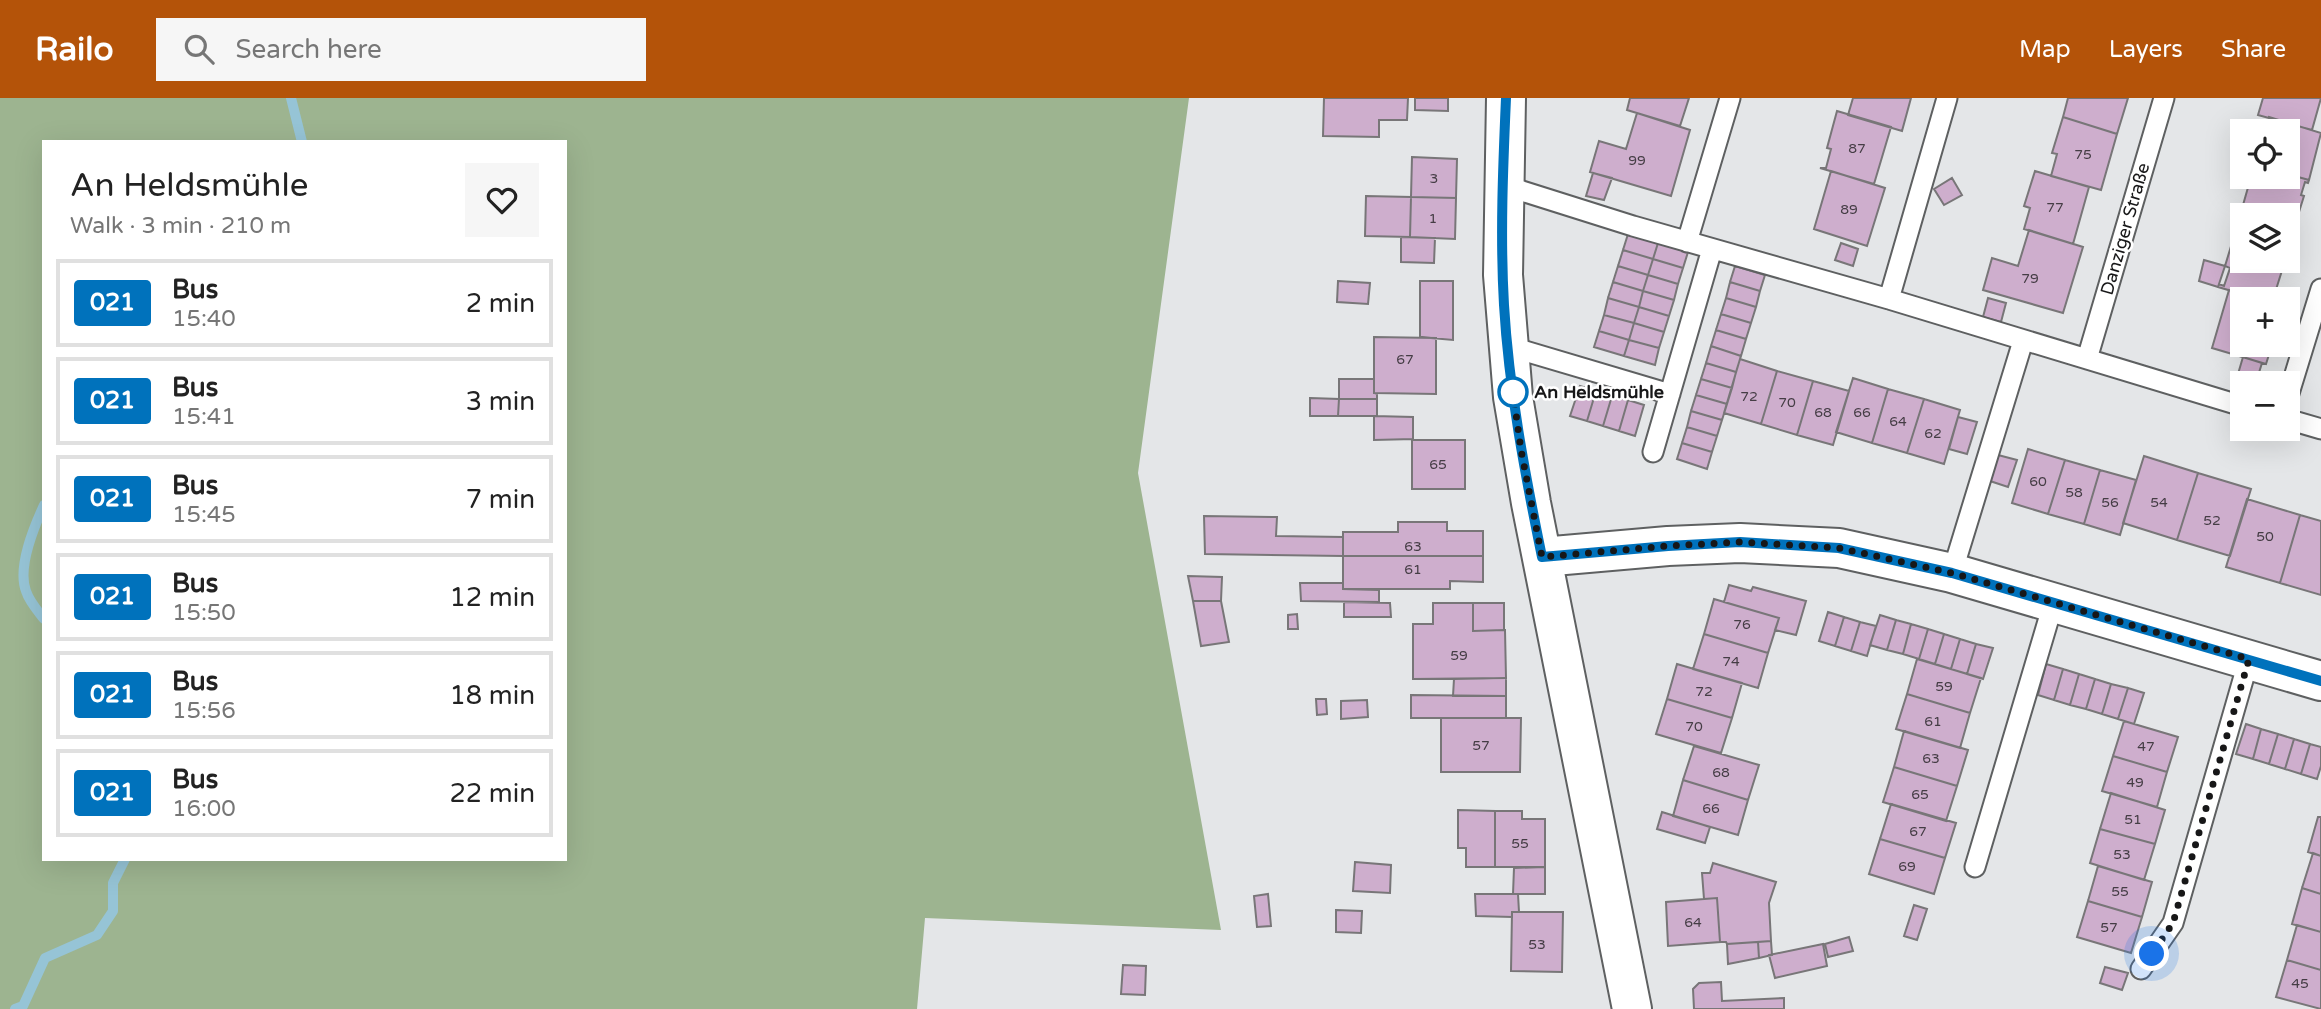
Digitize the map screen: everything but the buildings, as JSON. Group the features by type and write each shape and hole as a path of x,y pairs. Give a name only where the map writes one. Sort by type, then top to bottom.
{"street":[{"path":"1506,98 1503,275 1508,346 1521,450 1632,1009"},
{"path":"1542,557 1668,546 1772,543 1839,548 1952,573 2054,601 2321,681"}],"lane":[{"path":"1688,242 1730,98"},
{"path":"1889,299 1947,98"},
{"name":"Danziger Straße","path":"2087,359 2164,98"},
{"path":"1503,185 2230,401"},
{"path":"1653,452 1712,249"},
{"path":"2296,371 2321,289"},
{"path":"1952,573 2023,341"},
{"path":"1508,346 1670,394"},
{"path":"2300,423 2321,429"},
{"path":"1975,867 2054,601"},
{"path":"2141,969 2173,923 2249,659"}],"green space":[{"path":"0,98 1189,98 1138,473 1221,930 925,918 917,1009 0,1009"}],"waterway":[{"path":"291,98 302,140"},
{"path":"42,510 28,547 24,571 27,595 42,616"},
{"path":"15,1009 23,1006 45,958 97,935 113,911 113,883 124,861"}],"bus line":[{"name":"021","path":"1506,98 1502,229 1504,309 1521,450 1542,557 1740,542 1839,548 1952,573 2321,681"}],"place":[{"name":"An Heldsmühle","path":"1513,392"}],"route":[{"path":"1513,392 1521,450 1542,557 1740,542 1839,548 1952,573 2249,659 2173,923 2152,954"}]}
